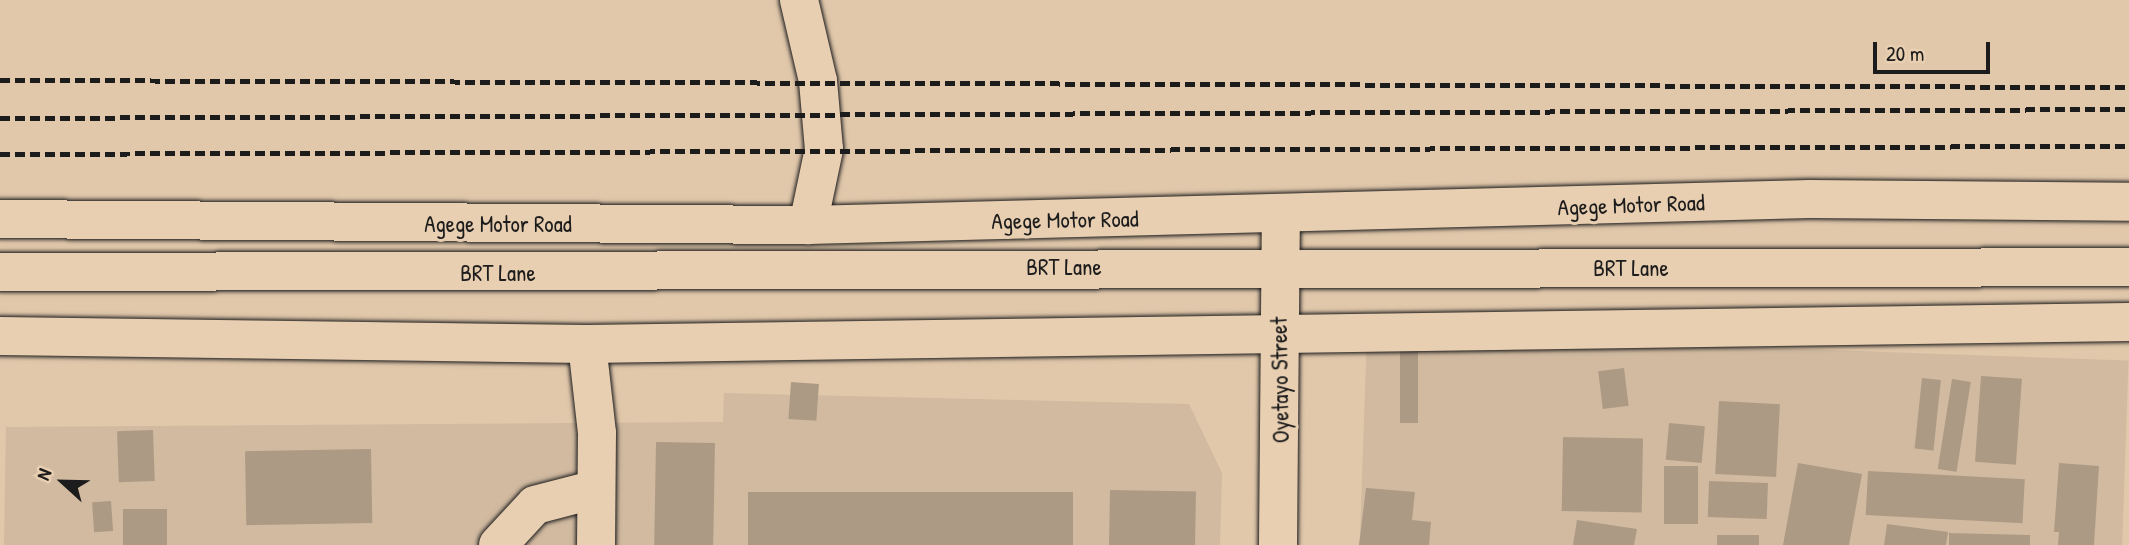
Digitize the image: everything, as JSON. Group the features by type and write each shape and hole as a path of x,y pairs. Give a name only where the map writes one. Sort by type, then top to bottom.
{"main road":[{"path":"799,0 818,81 824,149 808,225"},
{"name":"Agege Motor Road","path":"0,219 808,225 1280,215 1810,199 2129,202"},
{"name":"Oyetayo Street","path":"1278,545 1282,483 1278,333 1280,215"},
{"name":"BRT Lane","path":"0,272 690,273 829,268 2129,267"},
{"path":"0,336 587,344 2129,323"},
{"path":"587,344 597,433 596,545"},
{"path":"498,545 535,505 596,489"}],"shaded area":[{"path":"1367,334 2129,361 2122,545 1360,545"},
{"path":"724,393 1189,404 1222,473 1220,545 4,545 6,427 723,422"}],"building":[{"path":"1400,345 1418,345 1418,423 1400,423"},
{"path":"1624,368 1629,406 1603,409 1598,371"},
{"path":"1981,376 2022,379 2016,465 1975,462"},
{"path":"1922,378 1941,380 1933,451 1915,449"},
{"path":"1952,379 1971,382 1957,472 1938,469"},
{"path":"791,382 819,384 816,421 788,419"},
{"path":"1719,401 1780,404 1776,477 1715,474"},
{"path":"1669,423 1705,426 1702,463 1666,460"},
{"path":"153,430 155,481 119,482 117,431"},
{"path":"1563,437 1643,438 1642,512 1562,511"},
{"path":"656,442 715,443 713,545 654,545"},
{"path":"371,449 372,523 246,525 245,451"},
{"path":"1798,463 1862,474 1849,545 1783,545"},
{"path":"2059,463 2099,466 2094,545 2058,545 2059,532 2054,532"},
{"path":"1664,466 1698,466 1698,524 1664,524"},
{"path":"1868,471 2025,479 2022,523 1866,515"},
{"path":"1709,481 1768,483 1767,519 1708,517"},
{"path":"1366,488 1415,492 1412,520 1431,522 1429,545 1359,545"},
{"path":"1110,490 1196,492 1195,545 1109,545"},
{"path":"748,492 1073,492 1073,545 748,545"},
{"path":"111,501 113,531 94,532 92,502"},
{"path":"123,509 167,509 167,545 123,545"},
{"path":"1577,520 1637,529 1634,545 1573,545"},
{"path":"1887,524 1948,532 1946,545 1884,545"},
{"path":"1949,533 2030,535 2030,545 1949,545"},
{"path":"1717,535 1759,535 1759,545 1717,545"}],"railway":[{"path":"0,80 2129,87"},
{"path":"0,118 2129,109"},
{"path":"0,154 2129,146"}]}
